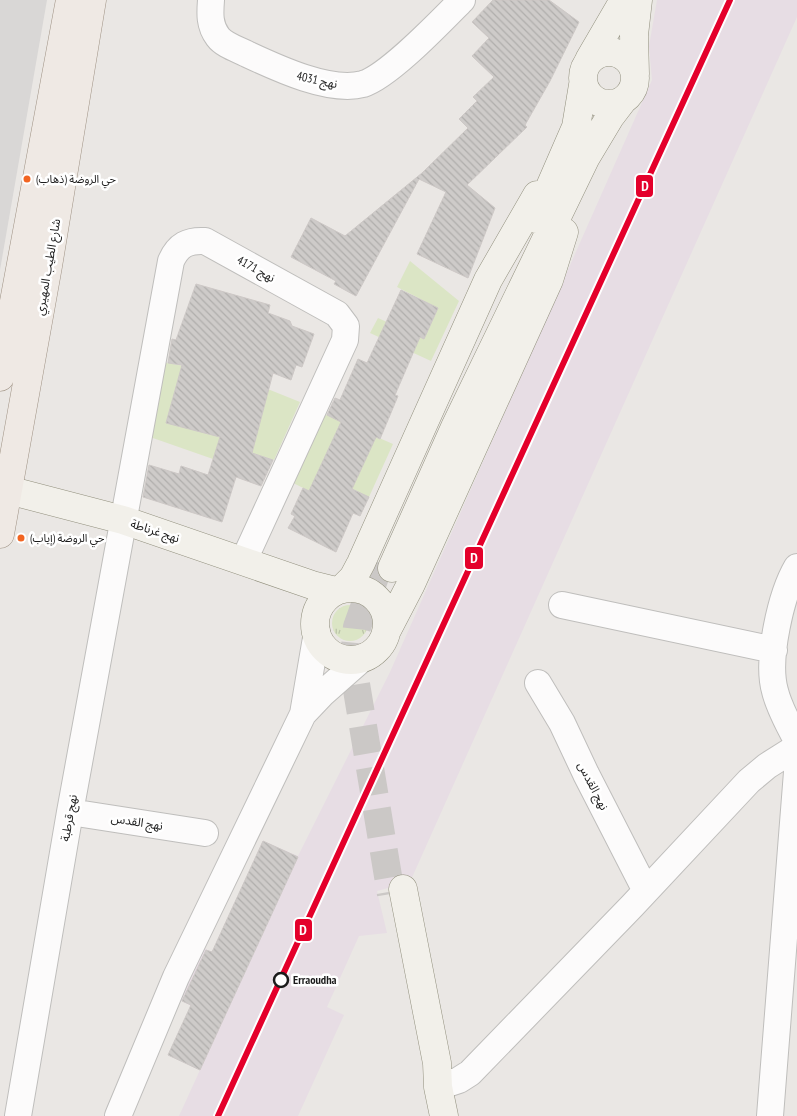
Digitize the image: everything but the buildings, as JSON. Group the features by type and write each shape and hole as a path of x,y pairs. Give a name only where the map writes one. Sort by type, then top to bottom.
{"main road":[{"path":"0,377 70,0"},
{"name":"شارع الطيب المهيري","path":"0,534 53,238 92,0"}],"street":[{"name":"نهج 4031","path":"211,0 210,14 212,26 218,38 229,45 288,74 350,87 365,83 382,74 462,0"},
{"path":"624,0 586,72 576,127 386,565 586,157 610,117 632,90 635,74 634,35 638,0"},
{"path":"586,72 603,52 620,54 627,58 635,74"},
{"path":"586,72 593,99 601,103 610,104 623,100"},
{"path":"118,1116 176,977 303,714 319,608 326,598 353,578 488,280 576,127"},
{"path":"303,714 322,694 382,642 411,584 549,280 586,157"},
{"name":"نهج 4171","path":"123,520 170,261 175,252 188,242 206,241 337,314 343,319 347,333 244,560"},
{"name":"نهج غرناطة","path":"8,490 123,520 244,560 312,585 339,590"},
{"name":"نهج قرطبة","path":"18,1116 70,812 123,520"},
{"path":"797,567 789,583 774,650 772,679 774,691 797,741"},
{"path":"301,580 310,599 321,643 340,658 352,660 364,657"},
{"path":"339,590 358,588 369,592 378,600 384,609 387,620 386,632"},
{"path":"562,605 774,650"},
{"name":"نهج القدس","path":"538,683 562,723 646,890"},
{"path":"438,1087 459,1080 470,1073 749,781 797,747"},
{"path":"770,1116 797,772"},
{"name":"نهج القدس","path":"70,812 205,832"},
{"path":"397,891 422,1052 426,1067 438,1087 444,1116"}],"shaded area":[{"path":"0,0 47,0 0,270"},
{"path":"657,0 797,0 797,17 410,882 377,891 387,933 359,936 327,1007 344,1015 298,1116 179,1116 200,1070 168,1055 191,1006 174,997 197,945 212,952 263,841 298,856 390,672 652,80 649,46"}],"green space":[{"path":"410,261 459,301 431,361 370,333 378,318 424,339 438,308 397,287"},
{"path":"162,362 233,375 300,402 274,460 248,452 233,466 150,437"},
{"path":"324,414 393,444 369,497 346,486 324,498 293,483"},
{"path":"350,605 362,611 368,623 362,635 350,641 338,635 332,623 338,611"}],"tunnel":[{"path":"380,563 357,627 353,666 391,894"}],"transit line":[{"name":"D","path":"218,1116 730,0"}],"place":[{"name":"حي الروضة (ذهاب)","path":"27,179"},
{"name":"حي الروضة (إياب)","path":"21,538"},
{"name":"Erraoudha","path":"281,980"}]}
